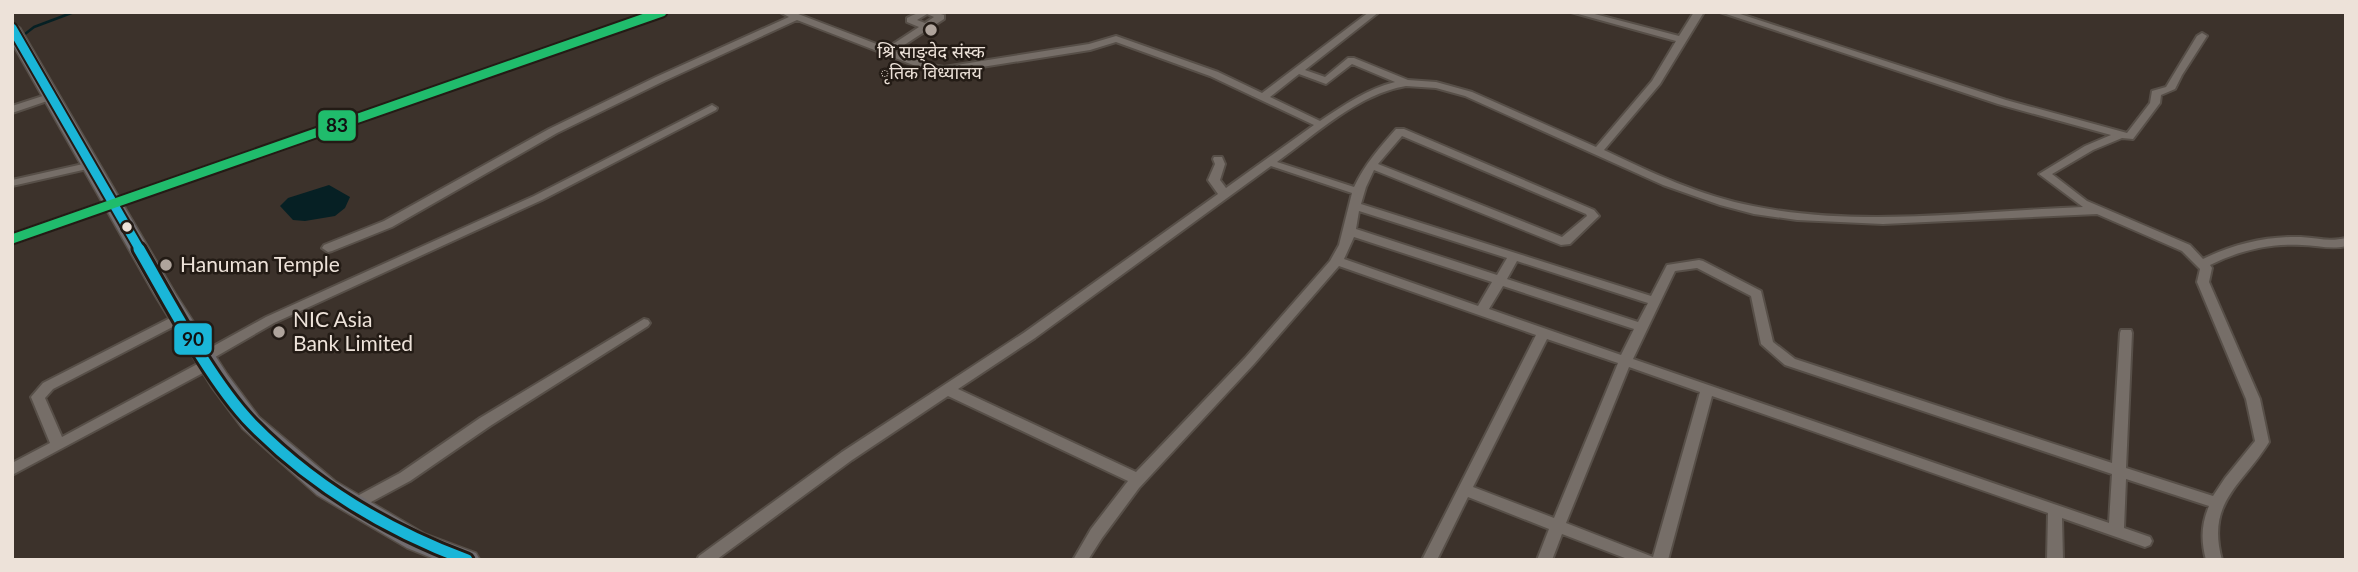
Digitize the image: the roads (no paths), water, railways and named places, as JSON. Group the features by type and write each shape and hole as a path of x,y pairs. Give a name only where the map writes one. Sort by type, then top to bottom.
{"highway":[{"path":"15,39 52,96 206,360 251,423 326,488 416,541 467,560"}],"street":[{"path":"12,239 662,12"},
{"path":"784,12 930,68 963,69 1090,47 1116,39 1214,74 1321,125"},
{"path":"887,52 927,27 941,17 926,12 910,20 927,27"},
{"path":"1264,96 1375,12"},
{"path":"1575,12 1682,40"},
{"path":"1618,23 1628,12"},
{"path":"1598,150 1656,82 1699,12"},
{"path":"1724,12 2129,137 2155,103 2156,93 2170,89 2176,74 2190,60 2202,36"},
{"path":"328,247 388,224 554,131 797,17"},
{"path":"1297,70 1326,81 1351,60 1407,83 1470,94 1699,195 1754,210 1895,221 2098,210"},
{"path":"705,560 847,456 1030,335 1351,104 1380,90 1407,83"},
{"path":"12,110 52,96"},
{"path":"12,470 206,360 270,320 538,198 712,108"},
{"path":"1080,560 1106,517 1138,479 1263,347 1336,261 1372,164 1401,131 1593,214 1566,241 1561,241 1372,164"},
{"path":"2119,136 2089,148 2045,174 2083,203 2186,248 2206,268 2203,282 2253,399 2262,442 2218,496 2207,543 2214,560"},
{"path":"1218,159 1220,164 1214,180 1225,195"},
{"path":"1271,163 1357,199 1514,256 1655,301"},
{"path":"12,183 92,165"},
{"path":"1349,230 1642,327"},
{"path":"2202,264 2229,250 2301,241 2338,245 2346,242"},
{"path":"1481,312 1514,256"},
{"path":"1336,261 2145,541"},
{"path":"1544,560 1625,361 1671,268 1699,264 1757,294 1767,344 1790,362 2216,503"},
{"path":"58,445 38,397 48,386 182,317"},
{"path":"353,505 405,477 485,422 644,323"},
{"path":"2116,531 2126,332"},
{"path":"1429,560 1543,333"},
{"path":"947,390 1138,479"},
{"path":"1660,560 1707,390"},
{"path":"1464,489 1647,560"},
{"path":"2055,510 2055,560"}],"water":[{"path":"329,185 350,197 345,208 335,216 305,221 293,220 280,206 288,198"}],"waterway":[{"path":"25,34 34,27 74,12"}],"place":[{"name":"श्रि साङ्वेद संस्क ृतिक विध्यालय","path":"931,30"},
{"name":"Hanuman Temple","path":"166,265"},
{"name":"NIC Asia Bank Limited","path":"279,332"}]}
